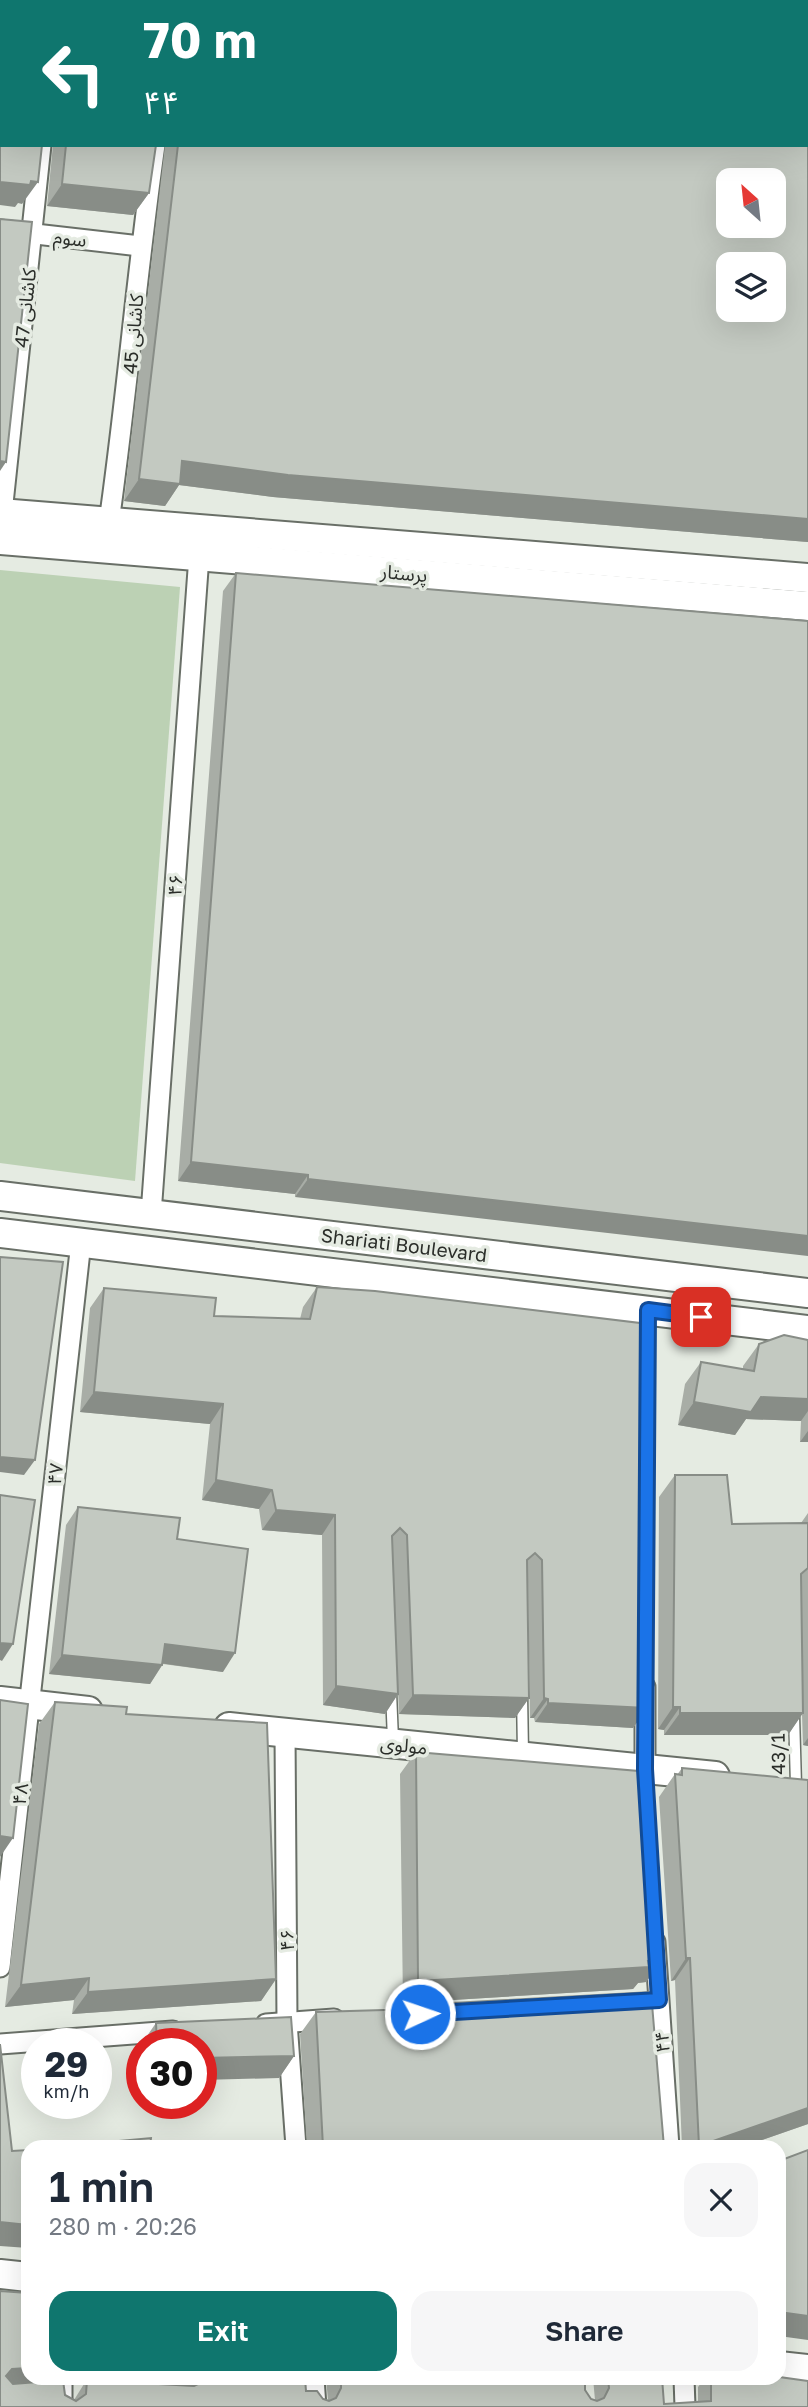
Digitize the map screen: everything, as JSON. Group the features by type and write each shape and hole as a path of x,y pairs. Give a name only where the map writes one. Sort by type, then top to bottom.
{"main road":[{"name":"پرستار","path":"1,522 109,522 808,578"},
{"name":"پرستار","path":"1,522 199,556 808,606"},
{"name":"Shariati Boulevard","path":"0,1196 808,1293"},
{"name":"Shariati Boulevard","path":"0,1233 648,1317 808,1330"},
{"path":"0,1701 111,1714"},
{"name":"مولوی","path":"205,1724 523,1757 645,1783 778,1783"},
{"path":"0,2274 21,2276"},
{"path":"786,2367 808,2369"}],"street":[{"name":"کاشانی 47","path":"1,522 41,147"},
{"name":"کاشانی 45","path":"109,522 129,384 140,246 155,147"},
{"name":"سوم","path":"0,230 140,246"},
{"name":"۴۶","path":"151,1214 199,556"},
{"name":"۴۷","path":"30,1705 80,1242"},
{"path":"645,1672 645,1783"},
{"name":"۴۸","path":"0,1967 30,1705"},
{"name":"۴۶","path":"285,1733 287,2022 295,2140"},
{"name":"۴۴","path":"654,1918 652,2000 668,2140"},
{"path":"246,2025 356,2018"},
{"path":"0,2044 126,2034"},
{"path":"314,2385 316,2407"},
{"path":"684,2385 685,2407"}],"lane":[{"path":"391,1675 394,1744"},
{"path":"522,1689 523,1757"},
{"name":"43/1","path":"778,1783 794,1704"}],"green space":[{"path":"0,570 180,587 135,1181 0,1163"}],"building":[{"path":"0,147 42,147 38,182 31,181 30,185 0,182"},
{"path":"66,147 156,147 149,193 62,184"},
{"path":"178,147 808,147 808,519 288,475 182,461 180,484 139,479"},
{"path":"0,219 32,222 6,462 0,461"},
{"path":"236,573 808,621 808,1236 308,1179 308,1175 191,1162"},
{"path":"0,1257 63,1262 35,1460 0,1457"},
{"path":"317,1287 375,1291 648,1324 647,1708 548,1703 548,1699 544,1698 542,1560 535,1553 527,1560 529,1698 413,1695 407,1535 400,1528 392,1536 398,1694 336,1686 335,1515 276,1510 272,1490 216,1480 223,1404 94,1392 104,1288 216,1298 214,1316 310,1319"},
{"path":"784,1335 808,1340 808,1399 761,1397 751,1412 694,1402 701,1362 754,1371 759,1344"},
{"path":"675,1475 727,1475 732,1524 808,1523 808,1568 801,1574 803,1713 680,1713 680,1707 673,1707"},
{"path":"0,1495 35,1500 13,1644 0,1643"},
{"path":"78,1507 180,1518 177,1539 248,1549 235,1653 165,1644 162,1665 62,1655"},
{"path":"0,1700 28,1704 13,1838 0,1836"},
{"path":"55,1702 127,1707 126,1714 267,1723 276,1979 88,1992 89,1978 21,1985"},
{"path":"416,1752 650,1772 662,1960 648,1961 649,1967 418,1981"},
{"path":"682,1768 808,1780 808,2108 716,2140 699,2140 690,1958 686,1958 675,1774 682,1775"},
{"path":"651,1992 663,2140 323,2140 316,2012 418,2009 418,2005"},
{"path":"291,2017 294,2056 217,2058 217,2028 156,2028 156,2023"},
{"path":"0,2044 12,2151 21,2150 21,2224 0,2222"},
{"path":"808,2150 808,2316 786,2313 786,2158"},
{"path":"0,2291 21,2292 21,2368 12,2369 6,2376 13,2384 64,2385 65,2395 76,2401 86,2394 87,2385 306,2385 306,2391 317,2391 323,2399 329,2401 336,2398 341,2385 585,2385 591,2399 597,2401 604,2398 609,2385 663,2385 664,2404 711,2401 711,2385 786,2385 786,2378 808,2381 808,2407 0,2407"}],"route":[{"path":"420,2014 659,2000 645,1769 648,1310 701,1317"}]}
